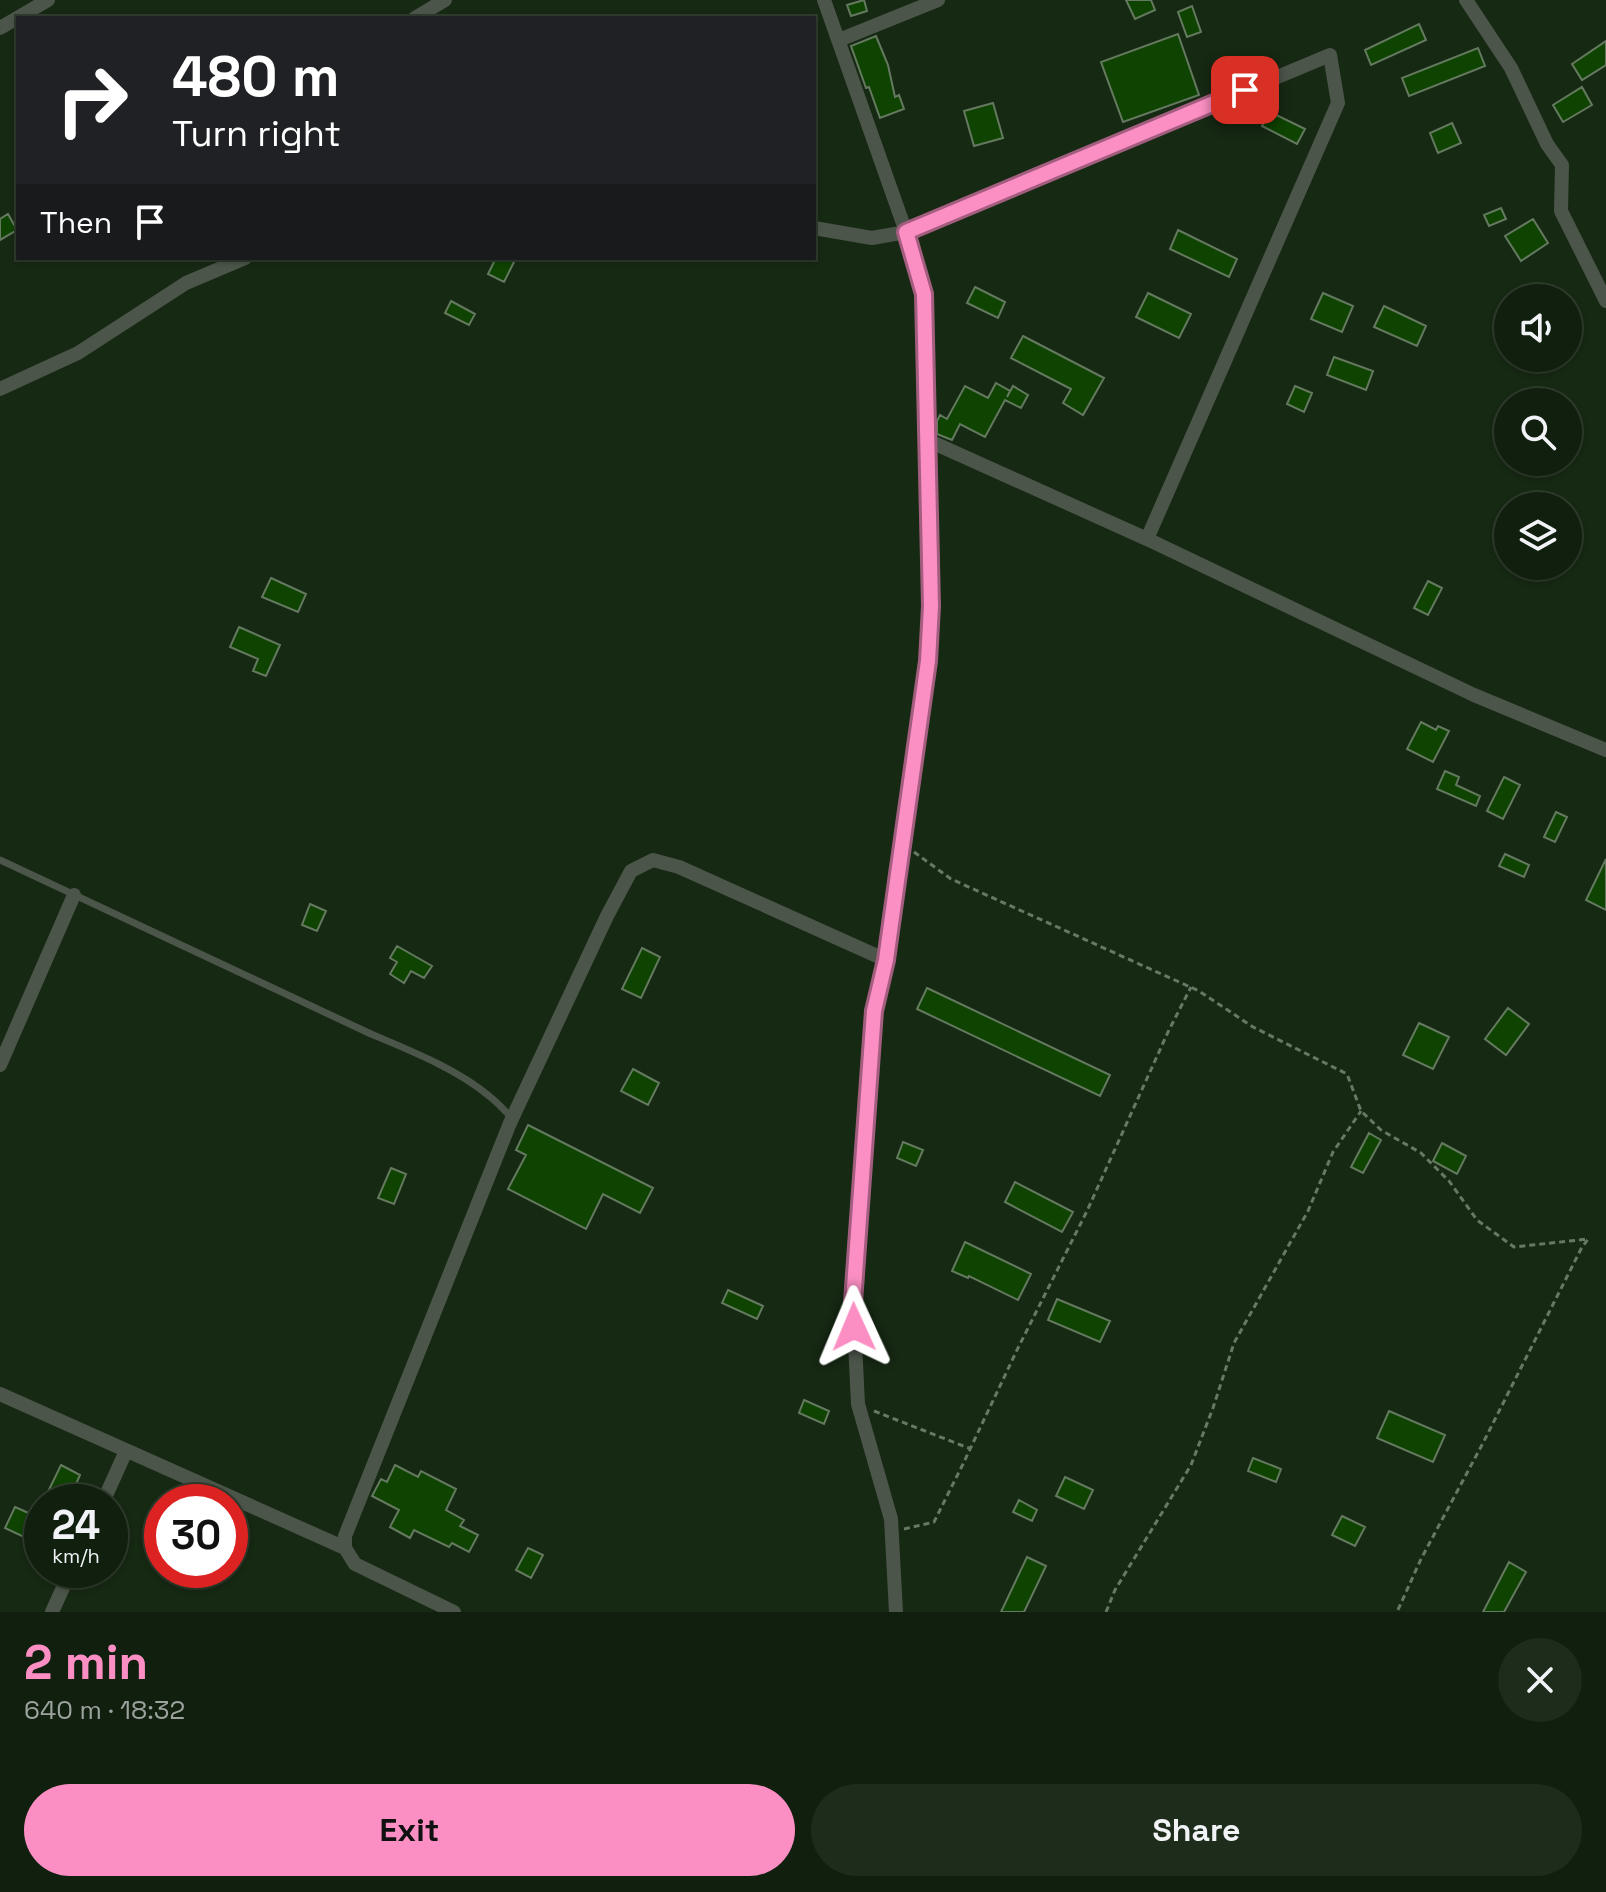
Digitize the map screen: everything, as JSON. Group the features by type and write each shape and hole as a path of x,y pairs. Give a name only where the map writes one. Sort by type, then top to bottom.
{"street":[{"path":"21,16 48,0"},
{"path":"418,16 445,0"},
{"path":"824,0 906,232 924,294 931,606 928,661 886,960 874,1011 853,1302 858,1404 891,1519 896,1612"},
{"path":"839,40 938,0"},
{"path":"1466,0 1511,68 1547,144 1562,165 1561,211 1606,301"},
{"path":"816,228 872,238 906,232 1330,55 1338,103 1147,539"},
{"path":"0,389 78,353 186,283 240,260"},
{"path":"927,440 1147,539 1474,695 1606,750"},
{"path":"454,1612 355,1564 345,1548 345,1536 512,1118 631,871 653,860 679,867 886,960"},
{"path":"0,1065 74,895"},
{"path":"0,1394 345,1548"},
{"path":"111,1484 126,1451"},
{"path":"52,1612 63,1588"}],"lane":[{"path":"0,860 404,1048 461,1077 488,1095 512,1118"}],"path":[{"path":"902,843 951,879 1191,987 1253,1027 1347,1074 1361,1111 1381,1130 1421,1153 1449,1181 1477,1220 1514,1247 1588,1239 1421,1559 1397,1612"},
{"path":"892,1532 934,1522 1087,1211 1191,987"},
{"path":"1106,1612 1115,1590 1191,1465 1234,1343 1308,1211 1333,1152 1361,1111"},
{"path":"858,1404 971,1449"}],"building":[{"path":"864,0 867,11 851,16 847,5"},
{"path":"1126,0 1151,0 1155,10 1135,19"},
{"path":"1192,6 1201,32 1187,37 1178,12"},
{"path":"1419,24 1426,40 1371,65 1365,50"},
{"path":"1178,34 1199,95 1123,122 1101,62"},
{"path":"876,36 888,65 895,97 899,95 904,109 880,118 851,46"},
{"path":"1606,41 1606,65 1582,80 1572,64"},
{"path":"1478,48 1485,66 1409,96 1402,78"},
{"path":"1582,87 1592,105 1563,122 1553,105"},
{"path":"993,103 1003,138 974,146 964,111"},
{"path":"1270,112 1305,129 1297,144 1262,126"},
{"path":"1452,123 1461,143 1438,153 1430,133"},
{"path":"1501,208 1506,219 1489,226 1484,215"},
{"path":"8,214 16,231 0,240 0,219"},
{"path":"1533,219 1548,243 1521,261 1505,236"},
{"path":"1178,230 1237,259 1229,277 1170,249"},
{"path":"495,260 515,260 504,282 488,274"},
{"path":"975,287 1005,302 998,318 967,303"},
{"path":"1148,293 1191,314 1179,338 1136,317"},
{"path":"1323,293 1353,306 1342,332 1311,319"},
{"path":"451,301 475,314 469,325 445,313"},
{"path":"1384,306 1426,326 1417,346 1374,327"},
{"path":"1023,336 1104,378 1083,415 1063,403 1071,389 1011,358"},
{"path":"1334,357 1373,371 1366,390 1327,375"},
{"path":"996,383 1010,391 1007,397 1013,386 1028,395 1021,408 1005,400 985,437 960,424 952,440 937,434 940,415 947,419 965,386 988,398"},
{"path":"1295,386 1312,393 1304,412 1287,404"},
{"path":"271,578 306,594 298,612 262,597"},
{"path":"1428,581 1442,588 1428,615 1414,608"},
{"path":"239,627 280,645 266,676 253,671 258,659 230,647"},
{"path":"1421,722 1436,730 1438,726 1449,731 1433,762 1407,749"},
{"path":"1445,771 1459,777 1456,785 1480,796 1476,806 1437,789"},
{"path":"1504,777 1520,785 1503,819 1487,811"},
{"path":"1556,812 1567,817 1555,842 1544,837"},
{"path":"1505,854 1529,865 1524,877 1499,866"},
{"path":"1606,859 1606,910 1586,900"},
{"path":"310,904 326,911 317,931 302,925"},
{"path":"397,946 432,966 424,978 411,971 404,983 390,974 397,962 390,958"},
{"path":"642,948 660,957 641,998 622,989"},
{"path":"927,988 1110,1075 1100,1096 917,1009"},
{"path":"1508,1008 1529,1024 1506,1055 1485,1039"},
{"path":"1419,1023 1449,1037 1433,1069 1403,1055"},
{"path":"633,1069 659,1083 648,1105 621,1091"},
{"path":"528,1125 653,1188 640,1213 603,1194 586,1229 508,1189 526,1155 516,1150"},
{"path":"1369,1133 1381,1140 1363,1173 1351,1167"},
{"path":"903,1142 923,1150 916,1166 897,1158"},
{"path":"1442,1143 1466,1156 1457,1174 1433,1161"},
{"path":"391,1168 406,1174 394,1204 378,1198"},
{"path":"1015,1182 1073,1212 1062,1232 1005,1202"},
{"path":"965,1242 1031,1274 1018,1300 952,1271"},
{"path":"728,1290 763,1306 757,1319 722,1303"},
{"path":"1057,1299 1110,1321 1100,1342 1048,1320"},
{"path":"804,1400 829,1411 824,1424 799,1413"},
{"path":"1389,1411 1445,1435 1433,1462 1377,1438"},
{"path":"1253,1458 1281,1469 1276,1482 1248,1471"},
{"path":"61,1465 80,1475 76,1484 52,1484"},
{"path":"395,1465 418,1477 421,1471 456,1489 446,1510 464,1520 460,1526 478,1535 469,1552 452,1543 449,1547 414,1530 410,1538 390,1527 399,1510 372,1496 381,1479 387,1482"},
{"path":"1065,1477 1093,1490 1084,1509 1056,1496"},
{"path":"1019,1500 1037,1510 1032,1521 1013,1512"},
{"path":"15,1507 24,1511 24,1537 5,1528"},
{"path":"1342,1516 1365,1527 1355,1546 1332,1535"},
{"path":"528,1548 543,1555 531,1578 516,1570"},
{"path":"1027,1557 1046,1566 1024,1612 1001,1612"},
{"path":"1509,1562 1526,1572 1504,1612 1483,1612"}],"route":[{"path":"854,1327 853,1302 874,1011 886,960 928,661 931,606 924,294 906,232 1245,90"}]}
